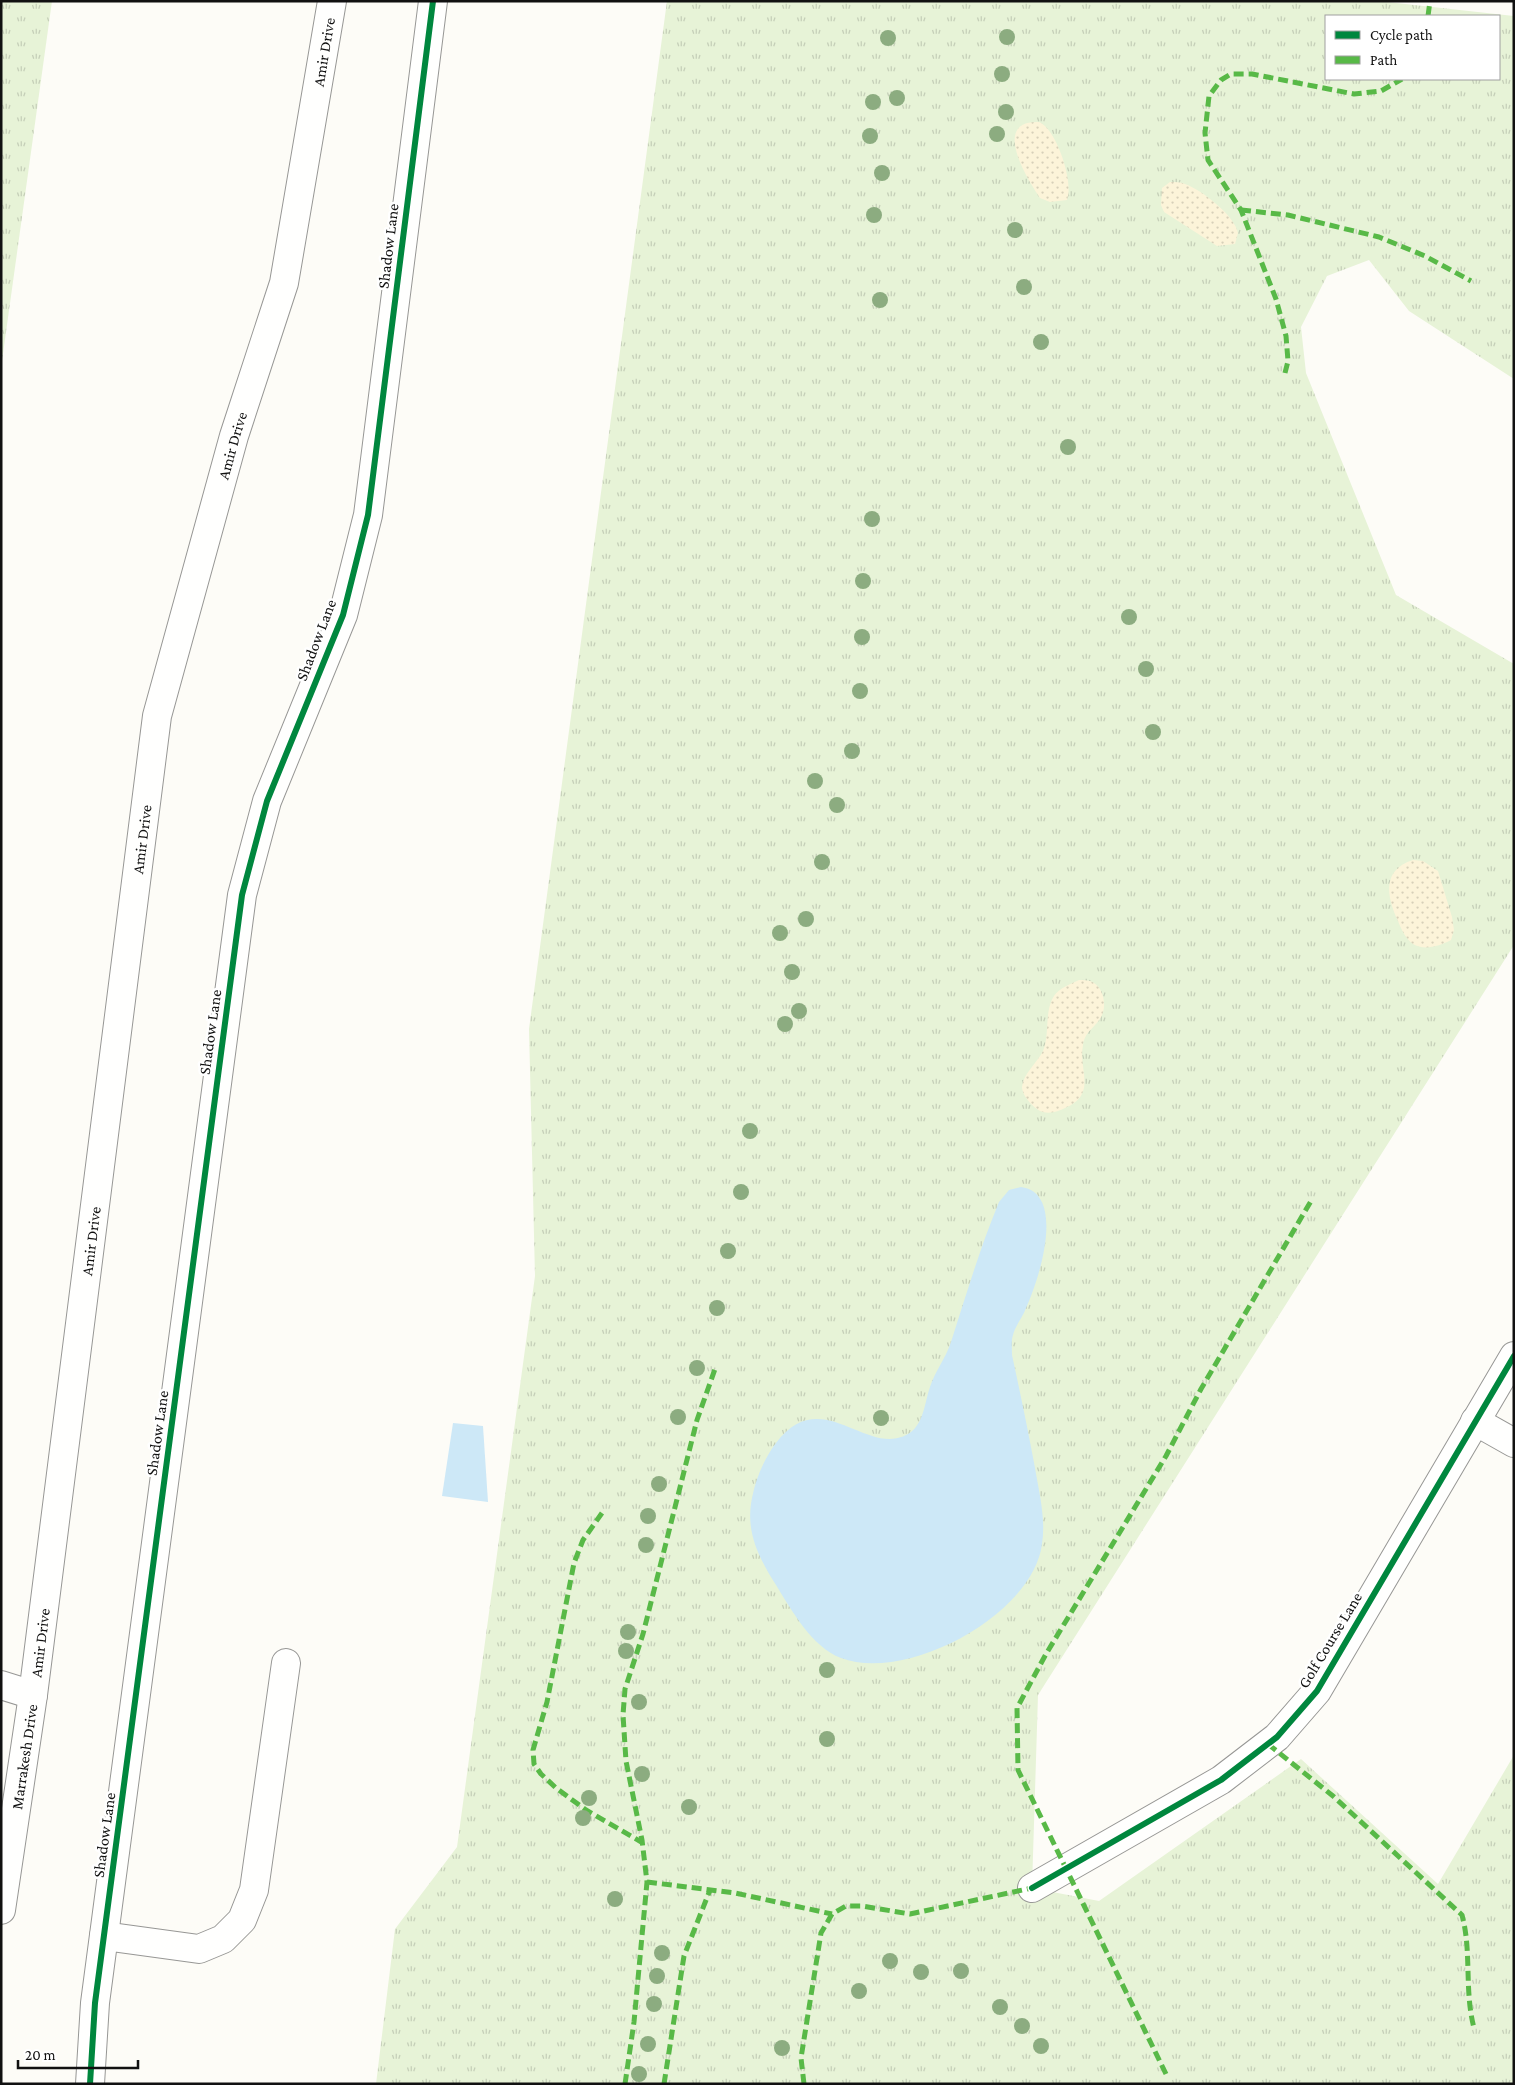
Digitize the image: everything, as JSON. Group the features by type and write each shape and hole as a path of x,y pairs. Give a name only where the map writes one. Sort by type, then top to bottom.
{"street":[{"name":"Amir Drive","path":"33,1695 157,716 234,436 284,283 332,1"},
{"name":"Shadow Lane","path":"90,2084 94,2003 242,895 268,801 343,615 368,515 433,1"},
{"name":"Golf Course Lane","path":"1032,1888 1221,1780 1277,1737 1317,1691 1514,1356"},
{"path":"1475,1422 1514,1443"},
{"path":"104,1936 199,1950 222,1939 242,1920 254,1890 286,1663"},
{"name":"Marrakesh Drive","path":"1,1685 33,1695 1,1910"}],"green space":[{"path":"1,1 52,1 1,368"},
{"path":"667,1 1378,1 1514,16 1514,379 1409,311 1369,260 1327,276 1301,327 1306,373 1396,595 1514,664 1514,945 1038,1695 1032,1888 1099,1901 1301,1759 1438,1884 1514,1755 1514,2084 376,2084 395,1929 457,1847 535,1276 529,1029"}],"sand":[{"path":"1039,122 1046,127 1058,146 1068,182 1069,192 1067,200 1050,202 1040,198 1021,166 1015,140 1017,130 1024,124"},
{"path":"1170,182 1182,183 1192,187 1217,204 1236,226 1238,233 1235,244 1217,246 1164,212 1161,205 1162,188"},
{"path":"1413,860 1423,861 1438,871 1452,917 1454,930 1451,940 1437,946 1422,947 1410,942 1401,927 1391,903 1389,885 1391,877 1396,870"},
{"path":"1079,980 1094,983 1100,989 1104,999 1103,1013 1084,1040 1082,1054 1084,1089 1081,1096 1075,1102 1065,1108 1049,1113 1043,1112 1036,1109 1027,1098 1022,1087 1023,1082 1043,1051 1049,1009 1054,996 1062,988"}],"water":[{"path":"1021,1187 1035,1193 1043,1204 1046,1221 1046,1239 1037,1278 1025,1311 1012,1337 1012,1355 1043,1515 1042,1544 1033,1570 1016,1595 992,1618 962,1637 931,1652 899,1661 868,1663 841,1658 821,1646 796,1617 759,1555 750,1522 752,1498 758,1476 776,1443 793,1426 811,1419 828,1420 879,1438 895,1439 911,1432 915,1428 924,1411 932,1381 949,1348 979,1254 999,1202 1009,1190"},
{"path":"453,1423 483,1426 488,1502 442,1496"}],"marked path":[{"path":"1428,15 1430,1"},
{"path":"1285,373 1288,361 1286,336 1276,299 1241,210 1208,160 1205,133 1209,96 1221,80 1231,74 1252,74 1354,94 1381,91 1400,80"},
{"path":"1241,210 1288,215 1379,237 1425,256 1471,281"},
{"path":"1166,2074 1018,1770 1017,1708 1046,1654 1166,1456 1201,1389 1311,1201"},
{"path":"625,2084 634,2022 647,1882 642,1840 626,1761 623,1715 625,1689 643,1634 697,1420 715,1369"},
{"path":"602,1513 583,1540 574,1563 547,1702 533,1750 534,1764 541,1774 556,1788 586,1810 643,1843"},
{"path":"1268,1744 1333,1796 1462,1915 1467,1943 1469,2000 1474,2028"},
{"path":"647,1882 735,1893 832,1914"},
{"path":"804,2084 801,2058 821,1933 832,1914 846,1906 862,1906 910,1914 1032,1888"},
{"path":"664,2084 684,1956 710,1890"}],"cycle path":[{"path":"90,2084 95,2003 242,895 267,801 343,615 368,515 433,1"},
{"path":"1032,1888 1221,1780 1277,1737 1317,1691 1514,1356"}]}
